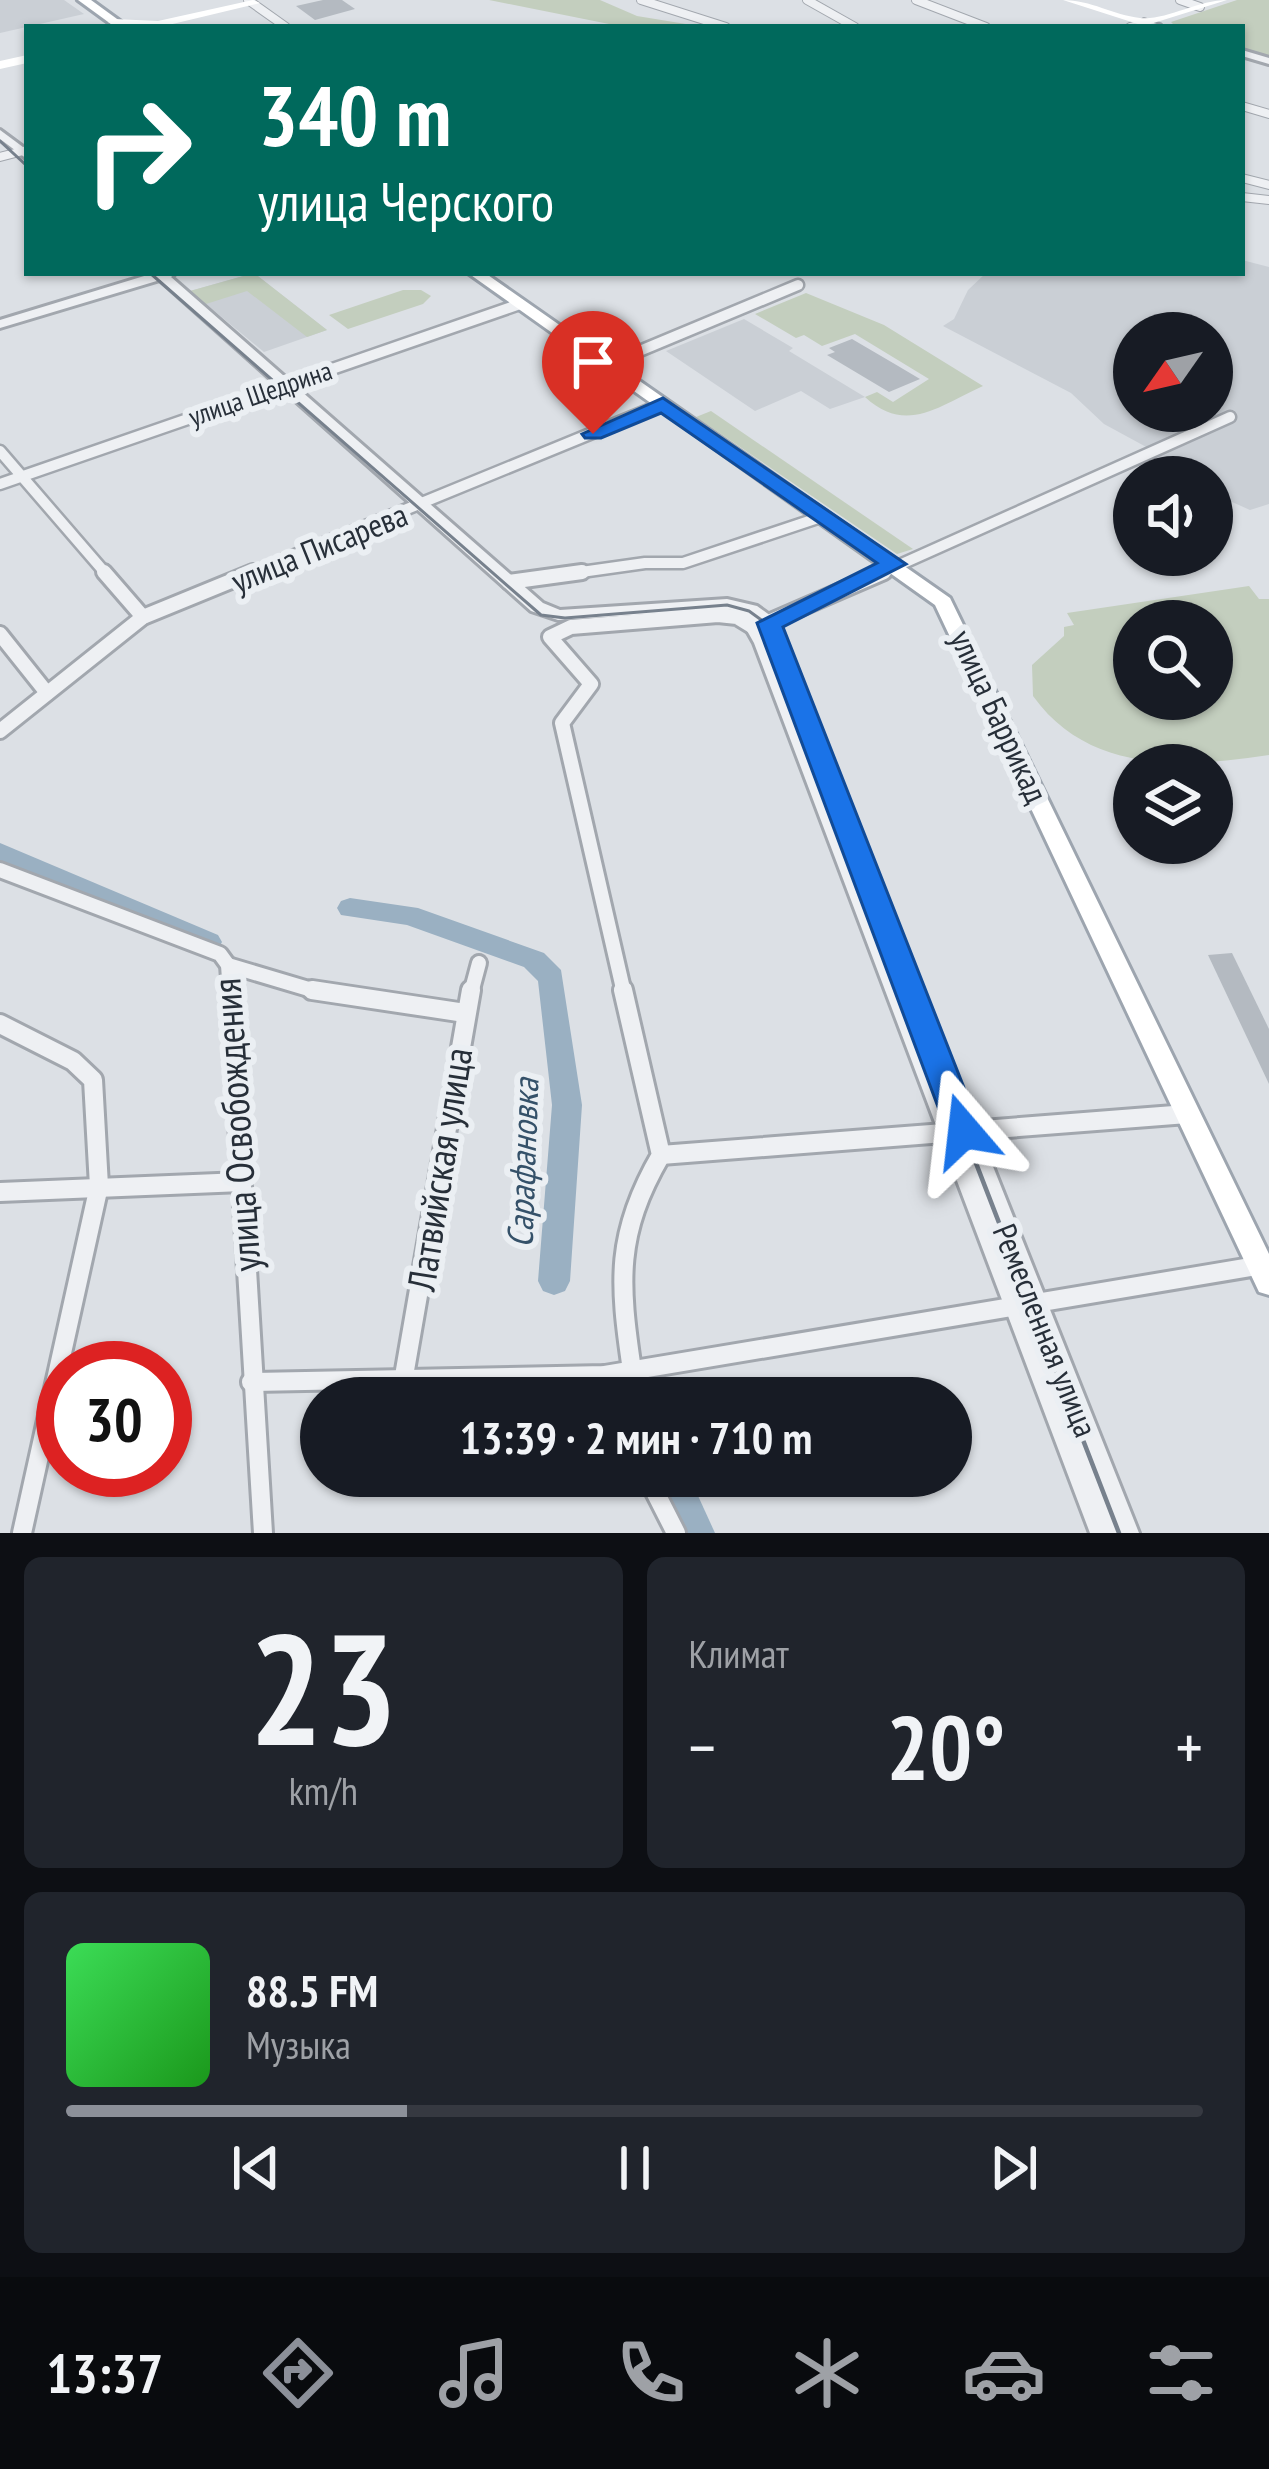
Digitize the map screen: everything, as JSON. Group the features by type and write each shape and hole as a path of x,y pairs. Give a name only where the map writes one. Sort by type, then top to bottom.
{"main road":[{"path":"84,0 118,24 158,24 255,1"},
{"path":"1069,0 1148,24"},
{"path":"1154,24 1221,0"},
{"path":"174,24 255,1"},
{"name":"улица Баррикад","path":"479,276 943,602 1186,1114 1266,1271"}],"street":[{"path":"641,0 715,24"},
{"path":"808,0 850,24"},
{"path":"916,0 978,24"},
{"path":"1180,0 1200,7"},
{"path":"255,1 282,24"},
{"path":"0,133 24,152"},
{"path":"0,324 157,276"},
{"path":"166,276 549,613 740,606 762,626"},
{"path":"606,365 798,285"},
{"name":"улица Щедрина","path":"0,484 520,304"},
{"name":"улица Писарева","path":"0,731 143,617 426,505 663,404"},
{"path":"632,1370 620,1277 621,1234 637,1193 662,1155 562,723 591,684 550,637 571,626 718,615 762,626 1196,432"},
{"path":"0,451 143,617"},
{"path":"509,582 645,563 683,563 824,516"},
{"name":"Ремесленная улица","path":"762,626 1024,1306 1103,1533"},
{"path":"0,634 47,693"},
{"name":"улица Освобождения","path":"0,870 220,954 228,965 263,1533"},
{"name":"Латвийская улица","path":"404,1376 465,1013 479,963"},
{"path":"228,965 325,994 465,1013"},
{"path":"0,1024 73,1061 93,1080 98,1186 22,1533"},
{"path":"662,1155 1186,1114"},
{"path":"0,1192 242,1182"},
{"path":"251,1382 605,1375 1266,1271"},
{"name":"Ремесленная улица","path":"1024,1306 1126,1533"},
{"path":"658,1497 676,1533"}],"shaded area":[{"path":"0,0 64,0 84,14 24,24 0,33"},
{"path":"1245,261 1269,267 1269,504 1250,510 1233,502 1233,456 1159,456 1119,432 1233,432 1233,312 1113,312 1113,429 1071,393 943,326 954,319 968,290 983,276 1245,276"},
{"path":"258,276 327,330 264,352 190,291"},
{"path":"744,319 865,397 830,409 801,391 755,411 666,351"}],"green space":[{"path":"489,0 600,0 637,16 686,24 609,24"},
{"path":"1237,0 1269,0 1269,56 1245,49 1245,24 1171,22"},
{"path":"258,276 327,330 307,337 247,291 206,304 190,291"},
{"path":"403,290 421,290 431,296 423,304 348,329 329,315"},
{"path":"806,293 884,325 983,386 923,413 895,414 880,408 865,397 877,392 893,402 929,379 855,334 822,346 804,335 796,338 755,314"},
{"path":"711,411 913,549 897,554 696,417"},
{"path":"1249,586 1259,599 1269,599 1269,755 1233,759 1233,744 1113,744 1113,753 1082,740 1033,696 1032,665 1064,636 1064,627 1074,625 1067,613 1113,606 1113,720 1233,720 1233,600 1155,600"}],"building":[{"path":"342,0 355,9 315,20 296,6"},
{"path":"852,339 920,379 889,392 827,355 835,352 829,348"},
{"path":"1232,953 1269,1029 1269,1084 1208,955"}],"waterway":[{"name":"Сарафановка","path":"0,852 209,942"},
{"name":"Сарафановка","path":"350,908 409,915 534,960 551,977 567,1105 554,1281"},
{"name":"Сарафановка","path":"681,1497 697,1533"}],"tram line":[{"path":"0,141 24,163"},
{"path":"153,276 541,615 565,618 727,605 749,611 767,624 910,993"},
{"path":"909,990 1119,1533"}],"route":[{"path":"593,434 663,404 894,564 769,623 968,1130 964,1131"}]}
